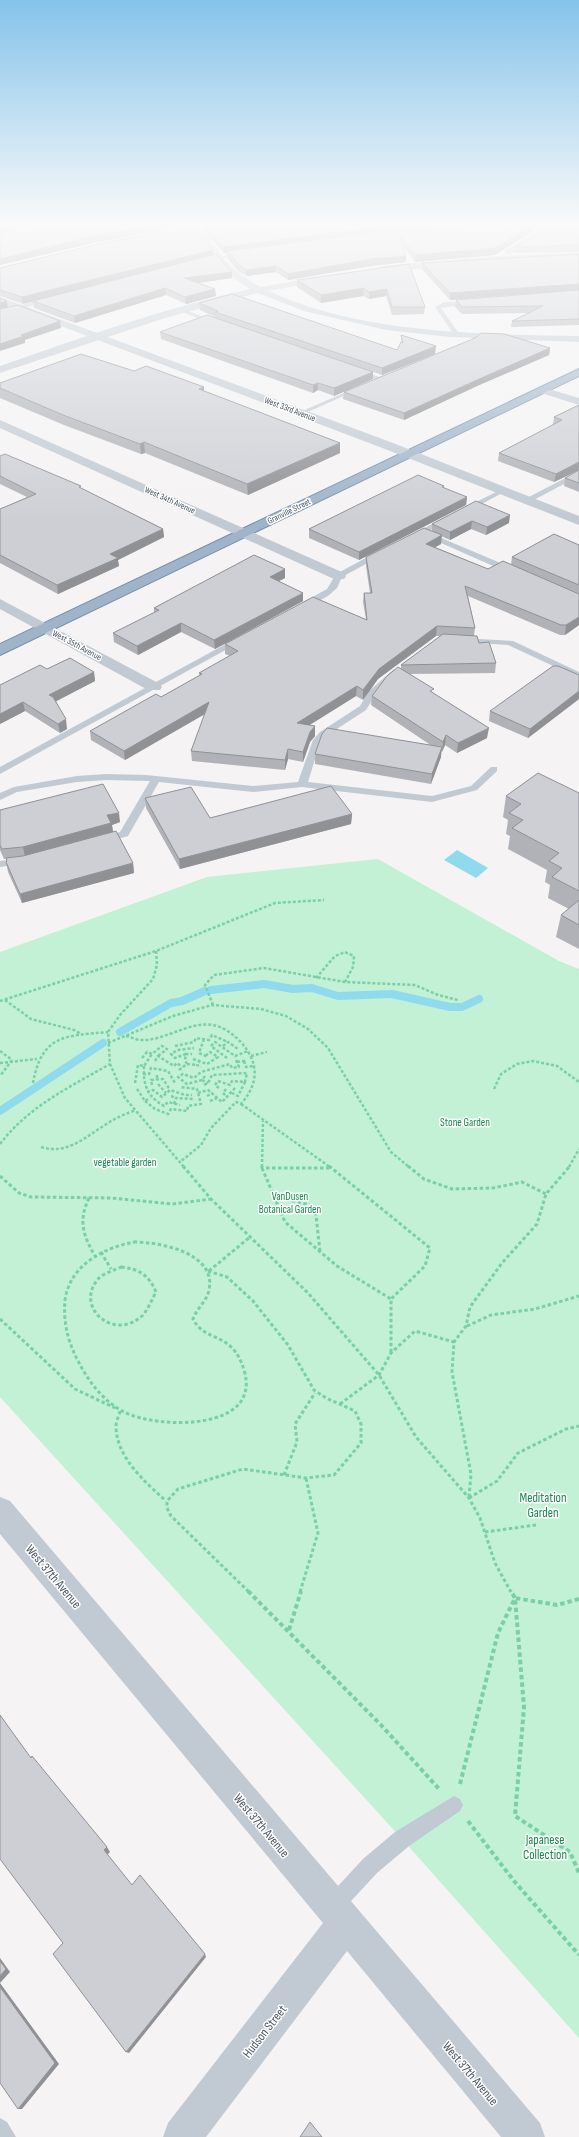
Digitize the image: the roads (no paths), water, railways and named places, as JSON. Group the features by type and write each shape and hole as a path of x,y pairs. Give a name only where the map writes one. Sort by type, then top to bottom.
{"highway":[{"name":"Granville Street","path":"0,650 579,372"}],"street":[{"name":"West 33rd Avenue","path":"59,322 409,454 579,521"},
{"path":"0,370 97,336 143,322"},
{"path":"359,322 458,335 474,339 579,339"},
{"path":"542,390 579,402"},
{"name":"West 34th Avenue","path":"0,424 340,576"},
{"name":"West 35th Avenue","path":"0,603 154,687"},
{"name":"West 37th Avenue","path":"0,1511 338,1916 526,2137"},
{"name":"Hudson Street","path":"182,2137 338,1916"}],"lane":[{"path":"213,322 224,326"},
{"path":"449,322 458,335"},
{"path":"348,368 381,379"},
{"path":"368,385 389,376"},
{"path":"301,413 361,388"},
{"path":"527,500 579,473"},
{"path":"401,543 502,491"},
{"path":"422,532 522,575"},
{"path":"298,608 333,590 340,576 387,550"},
{"path":"0,771 243,638"},
{"path":"456,640 510,643 579,675"},
{"path":"302,784 316,742 323,734 363,708 382,682 400,668"},
{"path":"0,797 14,790 77,779 106,777 156,779 253,789 302,784 432,798 474,788 494,769"},
{"path":"94,843 124,834 156,779"},
{"path":"0,864 33,859"},
{"path":"338,1916 370,1866 402,1839 454,1805"},
{"path":"0,2129 5,2137"}],"water":[{"path":"457,850 488,868 476,878 444,860"}],"waterway":[{"path":"211,990 264,984 293,989 312,988 338,996 392,994 450,1007 462,1007 479,999"},
{"path":"120,1032 171,1003 182,1001 205,991"},
{"path":"0,1111 103,1043"}],"park label":[{"name":"Stone Garden","path":"465,1122"},
{"name":"vegetable garden","path":"125,1162"},
{"name":"VanDusen Botanical Garden","path":"290,1202"},
{"name":"Meditation Garden","path":"543,1504"},
{"name":"Japanese Collection","path":"545,1846"}]}
